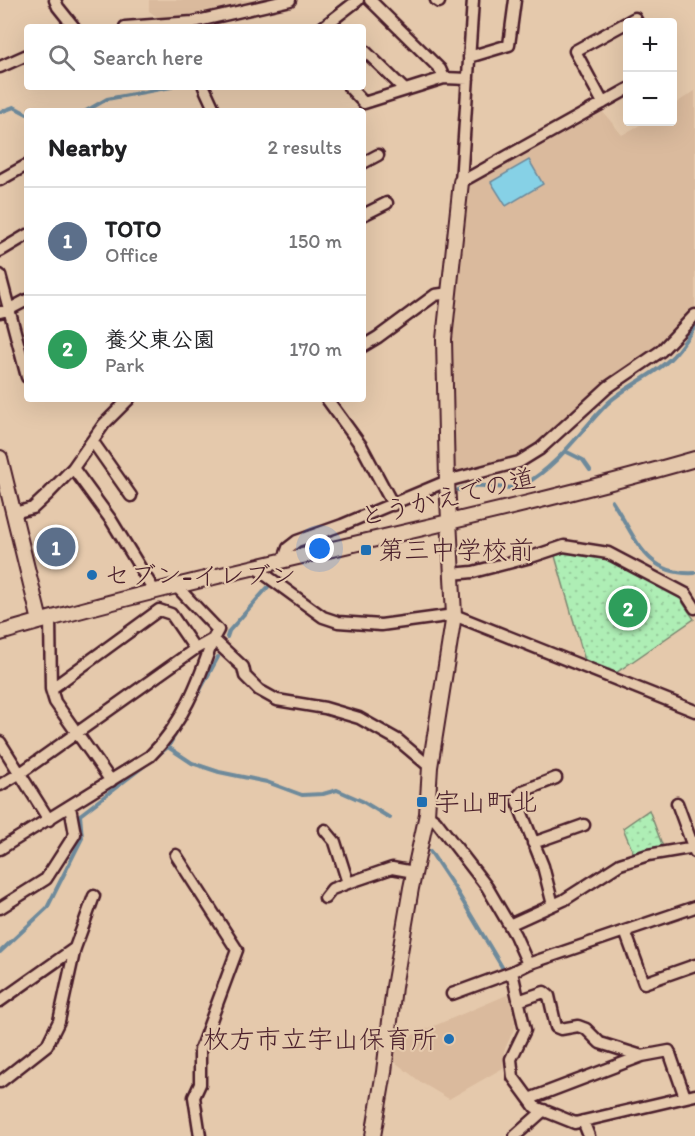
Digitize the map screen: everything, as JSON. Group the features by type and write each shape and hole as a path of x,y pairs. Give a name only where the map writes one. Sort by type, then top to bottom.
{"street":[{"path":"55,0 72,24"},
{"path":"193,24 290,0"},
{"path":"337,23 358,0"},
{"path":"370,0 440,69 444,78"},
{"path":"373,1136 384,1072 394,987 414,872 427,814 430,767 454,615 447,481 444,339 461,182 473,0"},
{"path":"469,57 509,45 515,0"},
{"path":"603,103 575,51 623,25"},
{"path":"366,52 405,90"},
{"path":"0,67 24,56"},
{"path":"352,90 364,103 444,78 468,79"},
{"path":"205,90 214,108"},
{"path":"461,182 623,91"},
{"path":"366,161 378,155"},
{"path":"0,180 24,167"},
{"path":"366,214 387,203"},
{"path":"0,251 24,237"},
{"path":"0,275 4,311 24,368"},
{"path":"366,344 435,295 449,293"},
{"path":"4,311 24,301"},
{"path":"283,562 288,548 297,541 393,505 447,481 519,462 540,449 609,387 661,351 695,315"},
{"path":"9,508 33,508 74,468 104,424 126,402"},
{"path":"329,402 363,447 393,505"},
{"path":"93,442 131,496"},
{"path":"0,458 9,508 45,620 51,689 56,702 111,781"},
{"name":"とうかえでの道","path":"0,633 177,586 449,523 695,459"},
{"path":"74,468 111,520 155,592"},
{"path":"451,574 473,572 564,546 608,553 686,594 695,608"},
{"path":"256,568 323,617 338,622 381,625 454,615 695,711"},
{"path":"0,849 150,756 165,741 190,699 218,630 177,586"},
{"path":"51,689 159,610 171,614 195,649"},
{"path":"0,785 19,774 195,649 213,639"},
{"path":"213,639 243,667 245,676 268,695 277,700 325,708 359,718 398,740 430,767"},
{"path":"0,742 49,820"},
{"path":"554,905 543,866 517,801 519,795 556,778"},
{"path":"509,925 554,905 620,864 648,855 694,849 678,803"},
{"path":"0,908 46,879 75,834 70,807"},
{"path":"427,814 436,821 487,886 528,964"},
{"path":"533,843 584,825"},
{"path":"325,830 335,843 348,883"},
{"path":"176,855 237,950 200,1050 200,1084 194,1097 200,1136"},
{"path":"325,898 332,889 392,868 414,872"},
{"path":"0,1082 47,1046 59,1021 75,948 94,896"},
{"path":"452,994 528,964 695,907"},
{"path":"625,931 644,983 695,965"},
{"path":"0,1001 75,948"},
{"path":"512,972 525,1030 511,1059 513,1077 529,1099 535,1107 576,1123 690,1096 669,1052 642,1056 529,1099"},
{"path":"518,1001 544,992 549,996 556,1027 561,1029 578,1026 586,1029 600,1043 642,1056"},
{"path":"515,1136 544,1110"},
{"path":"583,1121 589,1136"}],"shaded area":[{"path":"149,0 257,0 160,19 149,11"},
{"path":"695,91 695,307 661,343 602,385 538,444 515,456 454,472 450,334 467,187 603,112 622,135 638,126 677,126 677,102"},
{"path":"507,995 514,1012 515,1027 504,1051 503,1068 449,1099 422,1083 391,1059 394,1043"}],"green space":[{"path":"564,553 606,559 679,597 694,619 610,677 587,668 555,556"},
{"path":"649,810 663,847 633,852 623,828"}],"water":[{"path":"529,160 543,184 506,206 491,182"}],"waterway":[{"path":"318,24 349,0"},
{"path":"91,108 107,99 155,90"},
{"path":"0,112 14,107 24,112"},
{"path":"458,490 476,486 518,487 537,476 559,457 607,404 670,359 695,326"},
{"path":"565,451 583,460 590,470"},
{"path":"612,501 644,552 653,561 664,568 695,573"},
{"path":"227,637 229,631 268,587"},
{"path":"188,712 218,657"},
{"path":"168,747 183,721"},
{"path":"154,758 168,747 192,763 219,772 267,782 302,795 323,794 337,790 362,801 390,818"},
{"path":"0,952 47,908 82,838 80,815 148,763"},
{"path":"430,851 502,967"}],"place":[{"name":"TOTO","path":"56,547"},
{"name":"第三中学校前","path":"366,550"},
{"name":"セブン-イレブン","path":"92,575"},
{"name":"養父東公園","path":"628,608"},
{"name":"宇山町北","path":"422,802"},
{"name":"枚方市立宇山保育所","path":"449,1039"}]}
